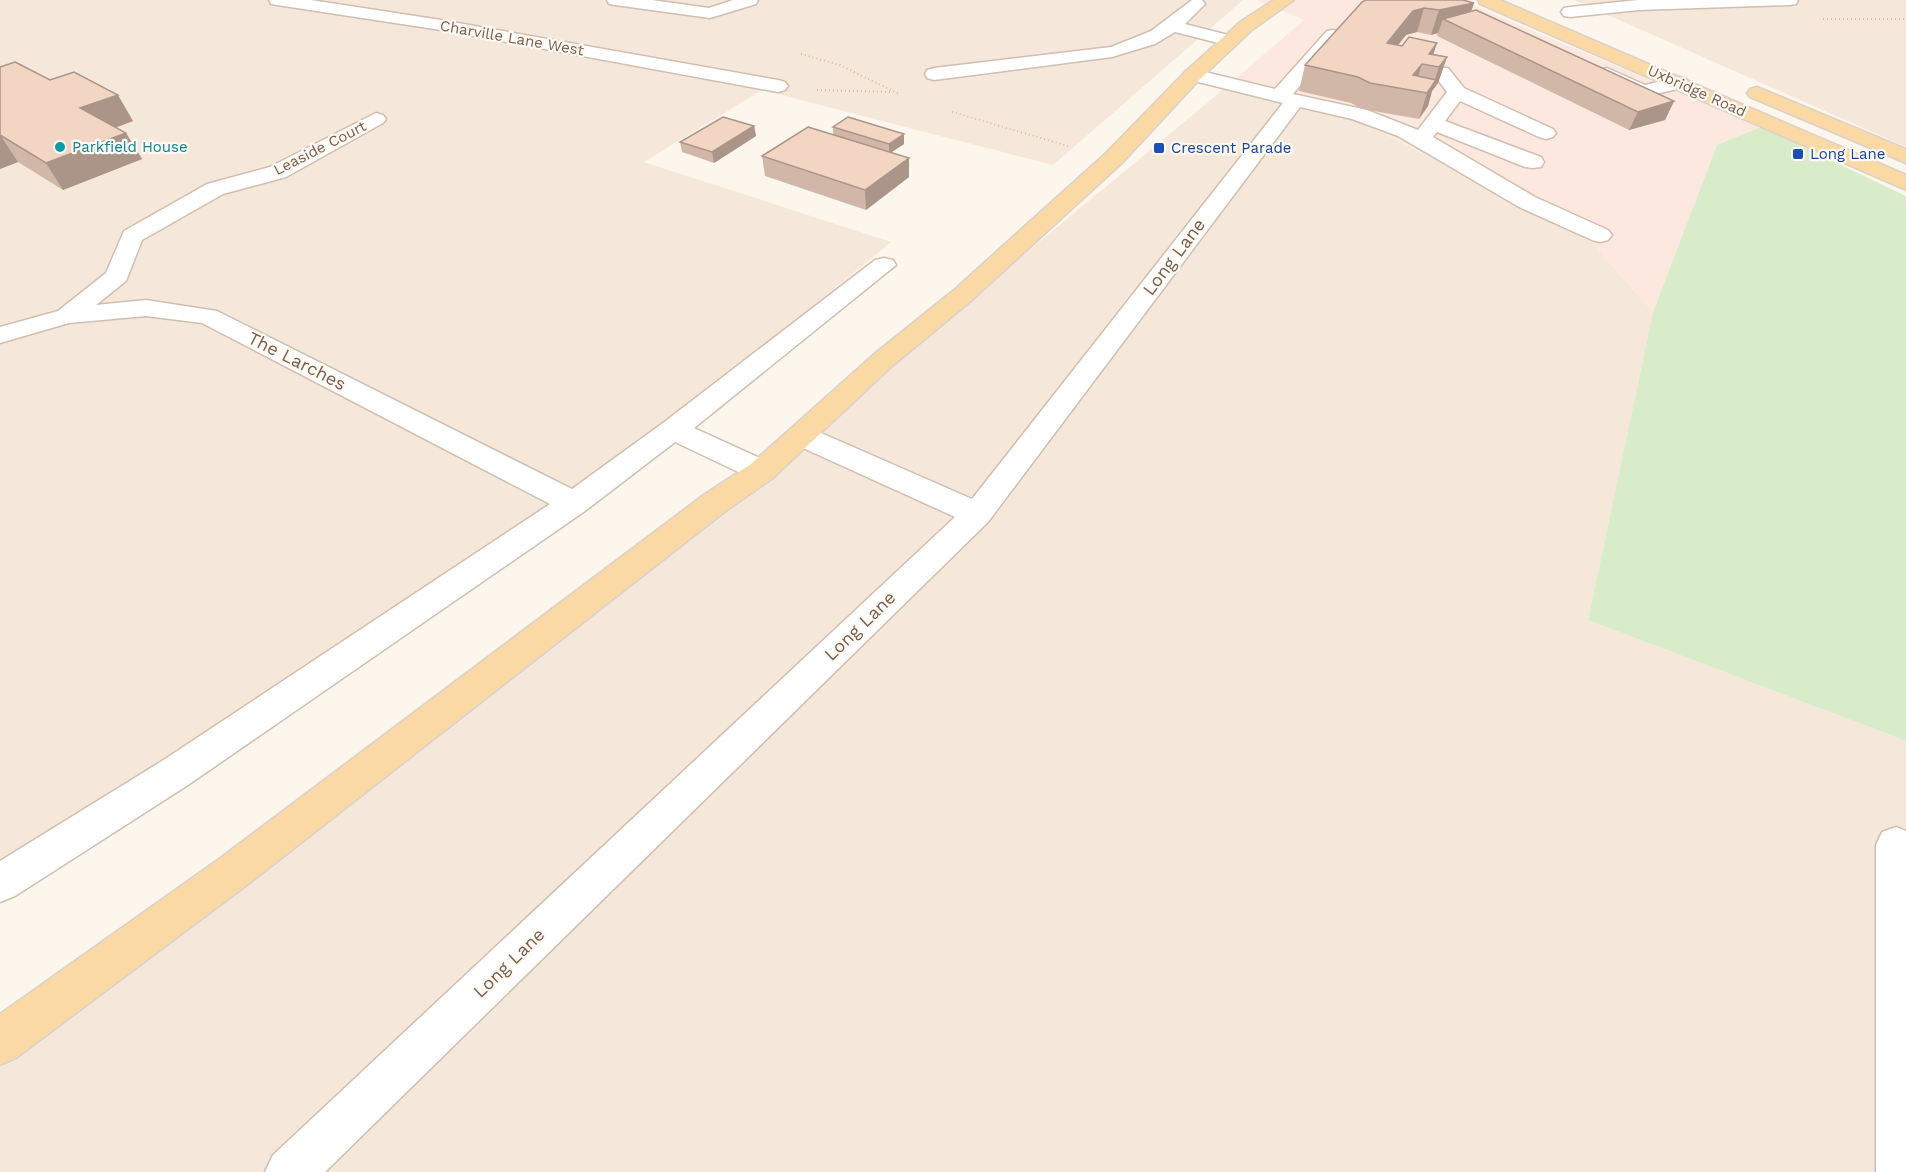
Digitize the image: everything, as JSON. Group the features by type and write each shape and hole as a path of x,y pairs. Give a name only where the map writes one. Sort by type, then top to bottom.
{"main road":[{"path":"0,1042 243,865 716,502 762,471 882,361 963,295 1114,158 1192,75 1251,21 1286,0"},
{"path":"1251,21 1305,0"},
{"name":"Uxbridge Road","path":"1486,0 1906,183"},
{"path":"1550,4 1604,27"},
{"name":"Uxbridge Road","path":"1744,87 1906,157"}],"street":[{"name":"Charville Lane West","path":"279,0 465,29 778,86"},
{"path":"615,0 710,13 750,0"},
{"path":"1570,12 1606,3 1790,0"},
{"path":"934,74 1112,52 1135,46 1174,26 1196,4"},
{"path":"1174,26 1251,21"},
{"path":"1288,98 1344,22"},
{"path":"1498,25 1550,47"},
{"path":"746,80 768,64"},
{"path":"1591,67 1643,91 1679,83"},
{"path":"1440,72 1457,92 1546,133"},
{"path":"1192,75 1288,98 1334,106 1533,162"},
{"path":"1427,132 1457,92"},
{"name":"Long Lane","path":"290,1172 977,514 1288,98"},
{"name":"Leaside Court","path":"66,316 117,276 132,236 215,189 278,172 376,119"},
{"path":"1427,132 1527,202 1600,235"},
{"path":"0,883 175,773 574,503 673,430 884,265"},
{"name":"The Larches","path":"0,335 66,316 146,309 208,316 574,503"},
{"path":"673,430 762,471"},
{"path":"802,436 977,514"},
{"path":"1896,845 1900,1172"}],"path":[{"path":"778,86 790,90 883,92"},
{"path":"949,111 1114,158"}],"shaded area":[{"path":"0,0 1243,0 1053,165 762,90 644,162 891,242 574,503 0,872"},
{"path":"1257,0 1460,0 1761,127 1717,145 1653,312 1592,242 1316,97 1224,89 1304,20"},
{"path":"1574,0 1906,0 1906,147"},
{"path":"1224,89 1315,97 1592,242 1653,312 1588,620 1906,741 1906,1172 0,1172 0,1043 661,555"}],"green space":[{"path":"1761,127 1906,196 1906,741 1588,620 1653,312 1717,145"}],"building":[{"path":"1366,0 1463,0 1474,3 1439,10 1424,8 1413,11 1387,43 1402,46 1409,37 1437,43 1429,54 1447,57 1439,67 1422,64 1413,75 1436,80 1427,93 1370,83 1358,77 1305,65"},
{"path":"1476,10 1674,101 1638,112 1443,19"},
{"path":"15,62 50,80 74,72 118,95 80,108 126,133 46,163 0,135 0,67"},
{"path":"723,117 754,126 712,152 680,142"},
{"path":"848,117 904,134 889,144 833,127"},
{"path":"808,127 909,158 865,190 762,156"}],"place":[{"name":"Parkfield House","path":"60,147"},
{"name":"Crescent Parade","path":"1159,148"},
{"name":"Long Lane","path":"1798,154"}]}
